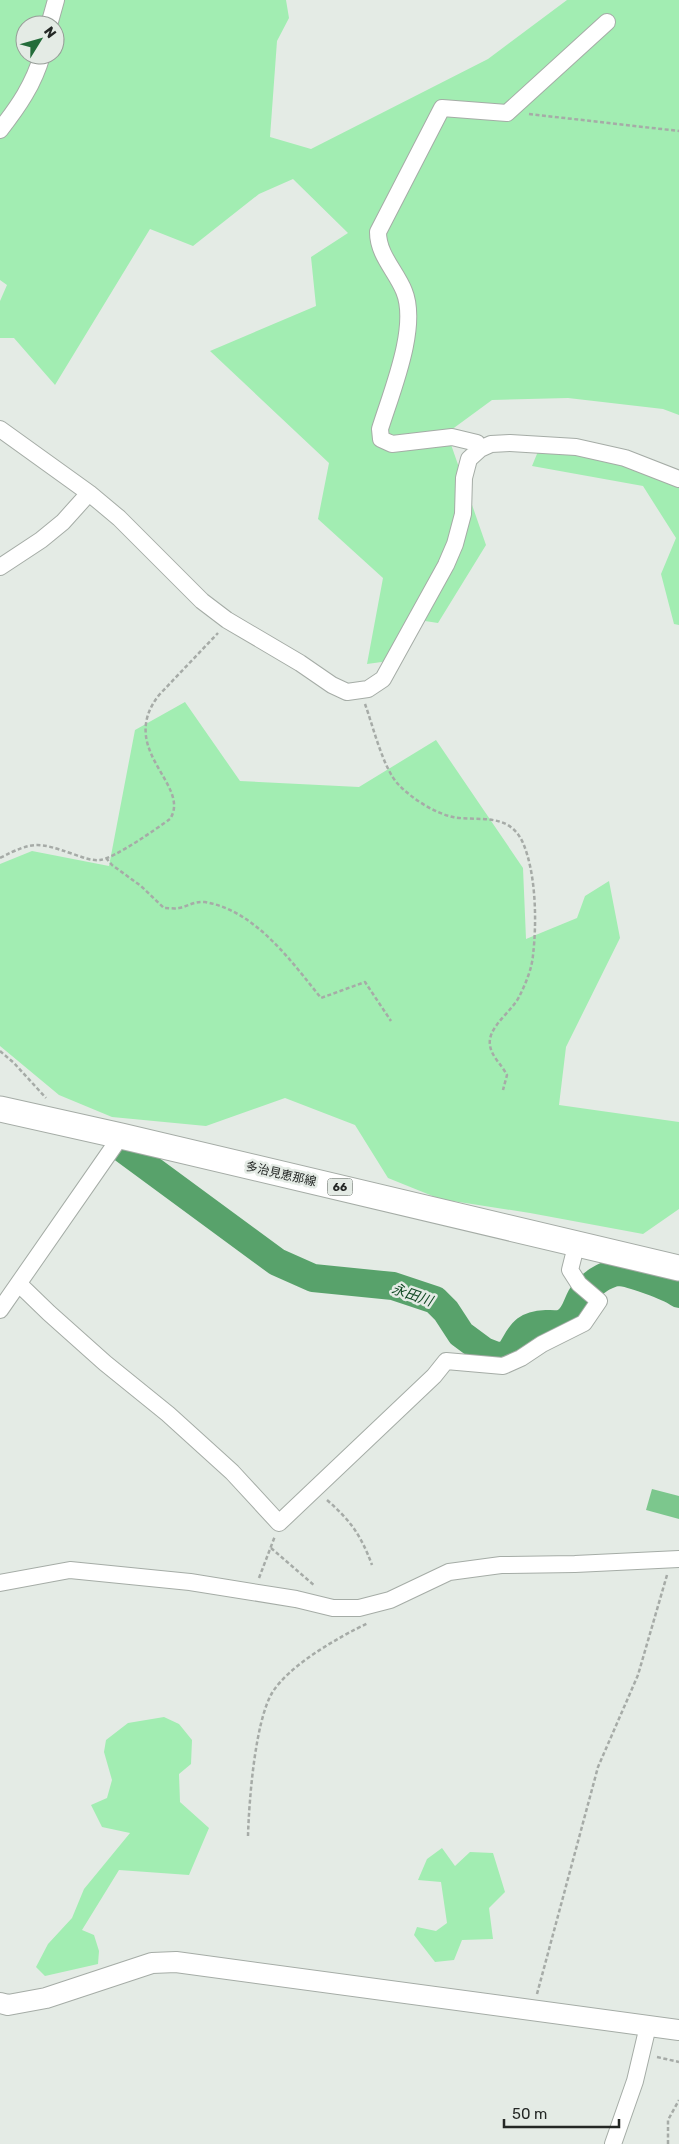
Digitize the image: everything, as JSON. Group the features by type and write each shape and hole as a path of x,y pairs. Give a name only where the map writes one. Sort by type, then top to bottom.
{"main road":[{"name":"多治見恵那線","path":"0,1110 122,1136 679,1268"}],"street":[{"path":"52,15 56,0"},
{"path":"480,449 477,442 452,436 392,444 381,438 380,429 408,337 408,305 404,291 384,258 378,239 378,232 442,108 507,113 607,22"},
{"path":"0,130 28,90 39,65"},
{"path":"0,429 89,493 119,518 202,601 227,620 300,663 332,685 347,692 360,692 376,685 383,679 446,565 455,544 463,514 464,478 469,459 480,449 491,444 510,443 576,447 625,458 679,478"},
{"path":"0,567 41,540 63,522 89,493"},
{"path":"0,1310 122,1136"},
{"path":"19,1284 48,1313 105,1363 168,1414 232,1472 279,1523 434,1376 446,1361 503,1366 522,1358 542,1344 584,1323 599,1301 579,1284 570,1270 574,1254 574,1243"},
{"path":"0,1583 70,1570 190,1582 256,1592 332,1608 359,1608 390,1600 449,1572 501,1565 575,1564 675,1559"},
{"path":"0,2003 8,2005 46,1998 152,1963 176,1962 679,2030"},
{"path":"613,2144 635,2081 648,2026"}],"path":[{"path":"507,113 522,113 679,131"},
{"path":"0,858 15,849 31,844 51,846 88,859 101,860 170,819 175,811 174,799 153,758 144,734 146,718 152,703 202,652 227,620"},
{"path":"360,692 389,772 403,789 439,813 453,817 486,818 500,822 512,829 523,841 532,880 533,957 520,996 492,1033 490,1045 494,1056 507,1075 503,1090"},
{"path":"106,858 112,865 141,886 164,908 179,908 194,902 207,902 234,913 254,925 276,943 321,998 365,982 391,1021"},
{"path":"0,1051 14,1063 55,1109 53,1121"},
{"path":"315,1489 353,1525 372,1564"},
{"path":"256,1592 260,1570 271,1548 279,1523"},
{"path":"271,1548 318,1589 316,1604"},
{"path":"532,2010 598,1767 638,1675 675,1559"},
{"path":"248,1836 249,1808 259,1737 268,1701 273,1691 283,1679 326,1646 374,1620"},
{"path":"641,2054 679,2062"},
{"path":"668,2144 668,2120 679,2100"}],"green space":[{"path":"0,0 286,0 289,18 277,41 270,137 311,149 488,59 567,0 679,0 679,415 663,409 568,398 492,400 447,433 486,545 438,623 412,619 389,661 367,664 383,578 318,519 329,463 210,351 316,306 311,257 348,233 293,179 259,194 193,246 150,229 55,385 14,338 0,338 0,301 7,285 0,280"},
{"path":"539,449 604,457 679,485 679,625 674,624 661,574 676,538 643,486 532,466"},
{"path":"185,702 240,781 359,787 436,740 523,868 526,939 577,918 585,896 609,881 620,938 566,1047 559,1105 679,1122 679,1209 643,1234 440,1199 388,1178 355,1125 285,1098 206,1126 112,1117 59,1095 0,1046 0,864 32,851 109,866 135,730"},
{"path":"164,1717 179,1724 192,1740 191,1764 179,1774 180,1802 209,1828 189,1875 119,1870 82,1930 94,1935 99,1951 98,1964 45,1976 36,1967 48,1944 72,1918 84,1889 130,1833 102,1827 91,1805 107,1798 112,1780 104,1752 106,1740 128,1723"},
{"path":"442,1848 455,1866 470,1852 493,1853 505,1892 489,1908 493,1939 462,1940 454,1960 435,1962 414,1935 417,1927 436,1931 447,1923 441,1882 418,1880 427,1859"}],"building":[{"path":"652,1489 679,1496 679,1519 646,1510"}],"waterway":[{"name":"永田川","path":"122,1148 277,1262 313,1278 393,1286 435,1300 446,1311 461,1334 484,1351 497,1356 508,1355 522,1333 531,1327 558,1324 568,1320 588,1288 613,1273 618,1272 640,1277 679,1294"}]}
